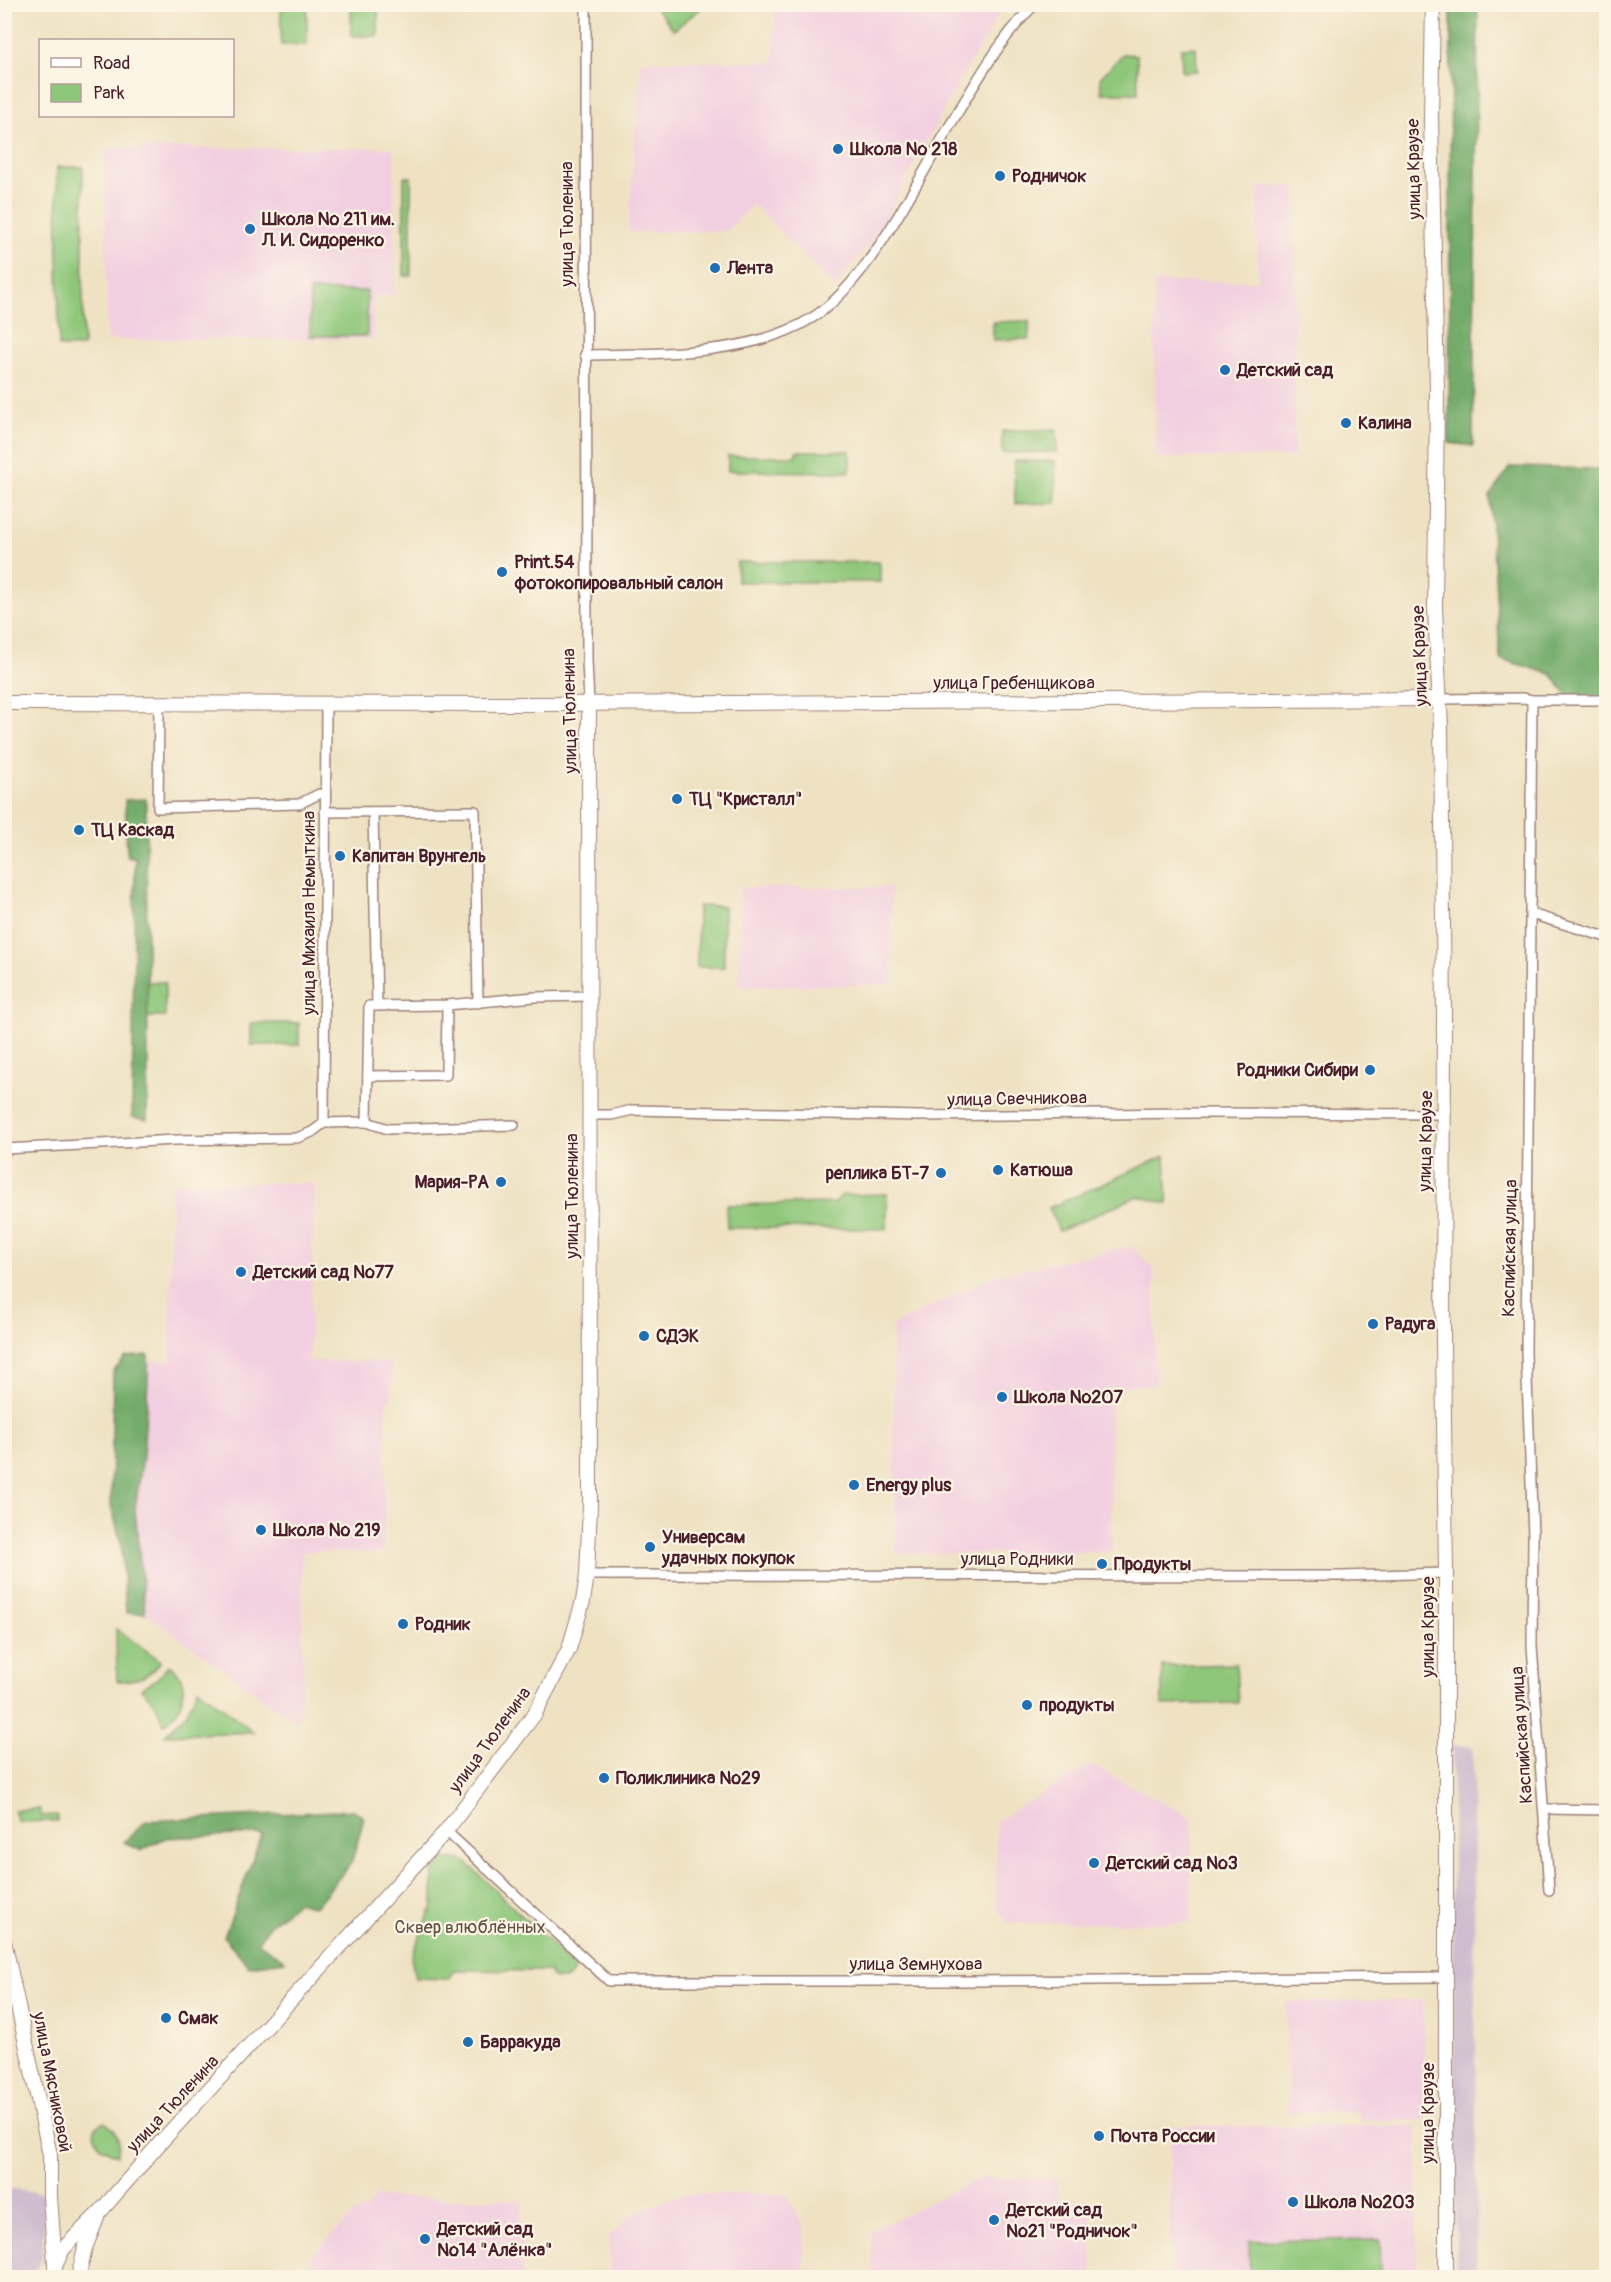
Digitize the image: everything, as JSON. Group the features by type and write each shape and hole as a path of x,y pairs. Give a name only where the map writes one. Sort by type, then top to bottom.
{"street":[{"name":"улица Тюленина","path":"99,2213 160,2143 446,1832 534,1715 569,1649 583,1601 587,1575 591,1454 589,703 585,355 586,4"},
{"path":"585,355 630,355 741,346 774,336 812,318 839,295 862,269 886,234 1007,34 1035,4"},
{"name":"улица Краузе","path":"1433,4 1431,118 1437,390 1435,609 1441,728 1444,1114 1446,2277"},
{"path":"1439,699 1606,700"},
{"name":"улица Гребенщикова","path":"4,703 326,704 1439,699"},
{"name":"Каспийская улица","path":"1532,700 1526,1353 1533,1536 1532,1645 1549,1890"},
{"path":"159,703 157,722 158,808 299,804 320,794"},
{"name":"улица Михаила Немыткина","path":"324,1123 326,704"},
{"path":"326,812 475,811 478,1003"},
{"path":"373,812 377,1006"},
{"path":"1531,914 1606,937"},
{"path":"367,1122 369,1006 447,1005 535,997 589,996"},
{"path":"368,1076 446,1075 447,1005"},
{"name":"улица Свечникова","path":"590,1115 611,1115 633,1110 920,1116 1191,1113 1444,1114"},
{"path":"4,1149 176,1140 297,1138 312,1132 324,1123 367,1122 388,1129 514,1125"},
{"name":"улица Родники","path":"587,1575 1342,1576 1446,1573"},
{"path":"1544,1809 1606,1810"},
{"name":"улица Земнухова","path":"446,1832 609,1981 1445,1977"},
{"name":"улица Мясниковой","path":"4,1941 50,2155 55,2272"},
{"path":"78,2277 85,2248 99,2213"},
{"name":"улица Мясниковой","path":"55,2272 63,2249 99,2213"}],"shaded area":[{"name":"Школа № 218","path":"775,5 1005,5 961,78 882,225 836,288 753,204 727,231 628,232 641,61 774,62"},
{"name":"Школа № 211 им. Л. И. Сидоренко","path":"105,148 394,148 395,295 373,296 374,339 107,340"},
{"name":"Детский сад","path":"1296,186 1294,457 1155,458 1154,282 1258,281 1257,187"},
{"path":"891,887 892,984 739,987 740,888"},
{"name":"Школа № 219","path":"171,1183 315,1183 309,1361 392,1362 391,1398 387,1398 384,1553 302,1551 303,1678 298,1723 145,1613 135,1509 143,1456 148,1361 170,1361"},
{"name":"Школа №207","path":"1131,1246 1154,1269 1155,1385 1110,1387 1112,1552 896,1554 892,1326 993,1276"},
{"path":"1452,1746 1473,1746 1477,2278 1456,2277"},
{"name":"Детский сад №3","path":"1091,1765 1192,1818 1191,1923 1007,1923 996,1905 996,1821"},
{"path":"1423,2000 1425,2120 1360,2121 1359,2112 1288,2113 1286,2002"},
{"name":"Школа №203","path":"1170,2126 1417,2126 1417,2277 1170,2277"},
{"name":"Детский сад №21 \"Родничок\"","path":"980,2178 1057,2178 1058,2200 1091,2200 1092,2277 873,2277 871,2231"},
{"path":"5,2188 46,2193 42,2257 34,2277 5,2278"},
{"path":"684,2194 787,2194 804,2228 804,2277 610,2277 609,2235 624,2224 628,2216"},
{"name":"Детский сад №14 \"Алёнка\"","path":"376,2197 522,2200 522,2277 312,2277 312,2255 353,2214 367,2209"}],"green space":[{"path":"281,5 307,5 307,45 281,45"},
{"path":"351,5 378,5 378,36 351,36"},
{"path":"658,5 705,5 674,30 655,7"},
{"path":"1451,5 1478,5 1473,446 1449,443"},
{"path":"1196,47 1197,71 1182,72 1181,48"},
{"path":"1123,54 1137,55 1138,93 1102,93 1100,78"},
{"path":"57,167 83,167 83,347 59,347"},
{"path":"404,177 411,177 411,276 404,276"},
{"path":"310,291 367,291 367,336 310,336"},
{"path":"1029,321 1029,339 993,340 993,322"},
{"path":"1057,429 1057,452 1002,453 1002,431"},
{"path":"796,451 850,451 850,472 728,471 728,456 796,456"},
{"path":"1014,461 1055,461 1056,503 1015,504"},
{"path":"1510,467 1606,469 1606,706 1572,701 1551,674 1500,659 1490,496"},
{"path":"737,562 880,562 880,582 737,582"},
{"path":"146,799 147,1120 132,1117 135,857 127,857 125,800"},
{"path":"698,906 724,906 724,967 697,967"},
{"path":"147,982 165,982 165,1017 146,1017"},
{"path":"251,1023 299,1023 299,1045 251,1045"},
{"path":"1165,1156 1168,1204 1138,1196 1059,1231 1049,1208"},
{"path":"887,1194 887,1229 727,1228 726,1205 835,1203 842,1195"},
{"path":"148,1355 143,1456 135,1509 145,1613 126,1613 121,1544 111,1505 113,1372 126,1357"},
{"path":"116,1629 161,1661 152,1671 137,1679 117,1681"},
{"path":"1236,1664 1238,1703 1162,1705 1162,1666"},
{"path":"168,1665 176,1670 181,1678 183,1694 177,1711 164,1724 155,1703 141,1689 158,1678"},
{"path":"198,1688 254,1732 165,1735 187,1713"},
{"path":"40,1809 41,1816 57,1815 57,1821 18,1822 14,1810"},
{"path":"354,1810 364,1818 352,1862 315,1907 297,1902 269,1926 258,1942 285,1961 249,1966 224,1937 262,1834 165,1838 141,1851 124,1842 146,1821"},
{"name":"Сквер влюблённых","path":"458,1859 466,1862 576,1968 572,1975 561,1979 553,1978 549,1971 454,1970 448,1979 415,1978 411,1958 433,1905 433,1871 442,1860"},
{"path":"104,2122 112,2128 119,2140 117,2155 100,2147 94,2133 96,2127"},
{"path":"1380,2239 1381,2277 1250,2277 1249,2241"}],"place":[{"name":"Школа № 218","path":"838,149"},
{"name":"Родничок","path":"1000,176"},
{"name":"Школа № 211 им. Л. И. Сидоренко","path":"250,229"},
{"name":"Лента","path":"715,268"},
{"name":"Детский сад","path":"1225,370"},
{"name":"Калина","path":"1346,423"},
{"name":"Print.54 фотокопировальный салон","path":"502,572"},
{"name":"ТЦ \"Кристалл\"","path":"677,799"},
{"name":"ТЦ Каскад","path":"79,830"},
{"name":"Капитан Врунгель","path":"340,856"},
{"name":"Родники Сибири","path":"1370,1070"},
{"name":"Катюша","path":"998,1170"},
{"name":"реплика БТ-7","path":"941,1173"},
{"name":"Мария-РА","path":"501,1182"},
{"name":"Детский сад №77","path":"241,1272"},
{"name":"Радуга","path":"1373,1324"},
{"name":"СДЭК","path":"644,1336"},
{"name":"Школа №207","path":"1002,1397"},
{"name":"Energy plus","path":"854,1485"},
{"name":"Школа № 219","path":"261,1530"},
{"name":"Универсам удачных покупок","path":"650,1547"},
{"name":"Продукты","path":"1102,1564"},
{"name":"Родник","path":"403,1624"},
{"name":"продукты","path":"1027,1705"},
{"name":"Поликлиника №29","path":"604,1778"},
{"name":"Детский сад №3","path":"1094,1863"},
{"name":"Смак","path":"166,2018"},
{"name":"Барракуда","path":"468,2042"},
{"name":"Почта России","path":"1099,2136"},
{"name":"Школа №203","path":"1293,2202"},
{"name":"Детский сад №21 \"Родничок\"","path":"994,2220"},
{"name":"Детский сад №14 \"Алёнка\"","path":"425,2239"}]}
